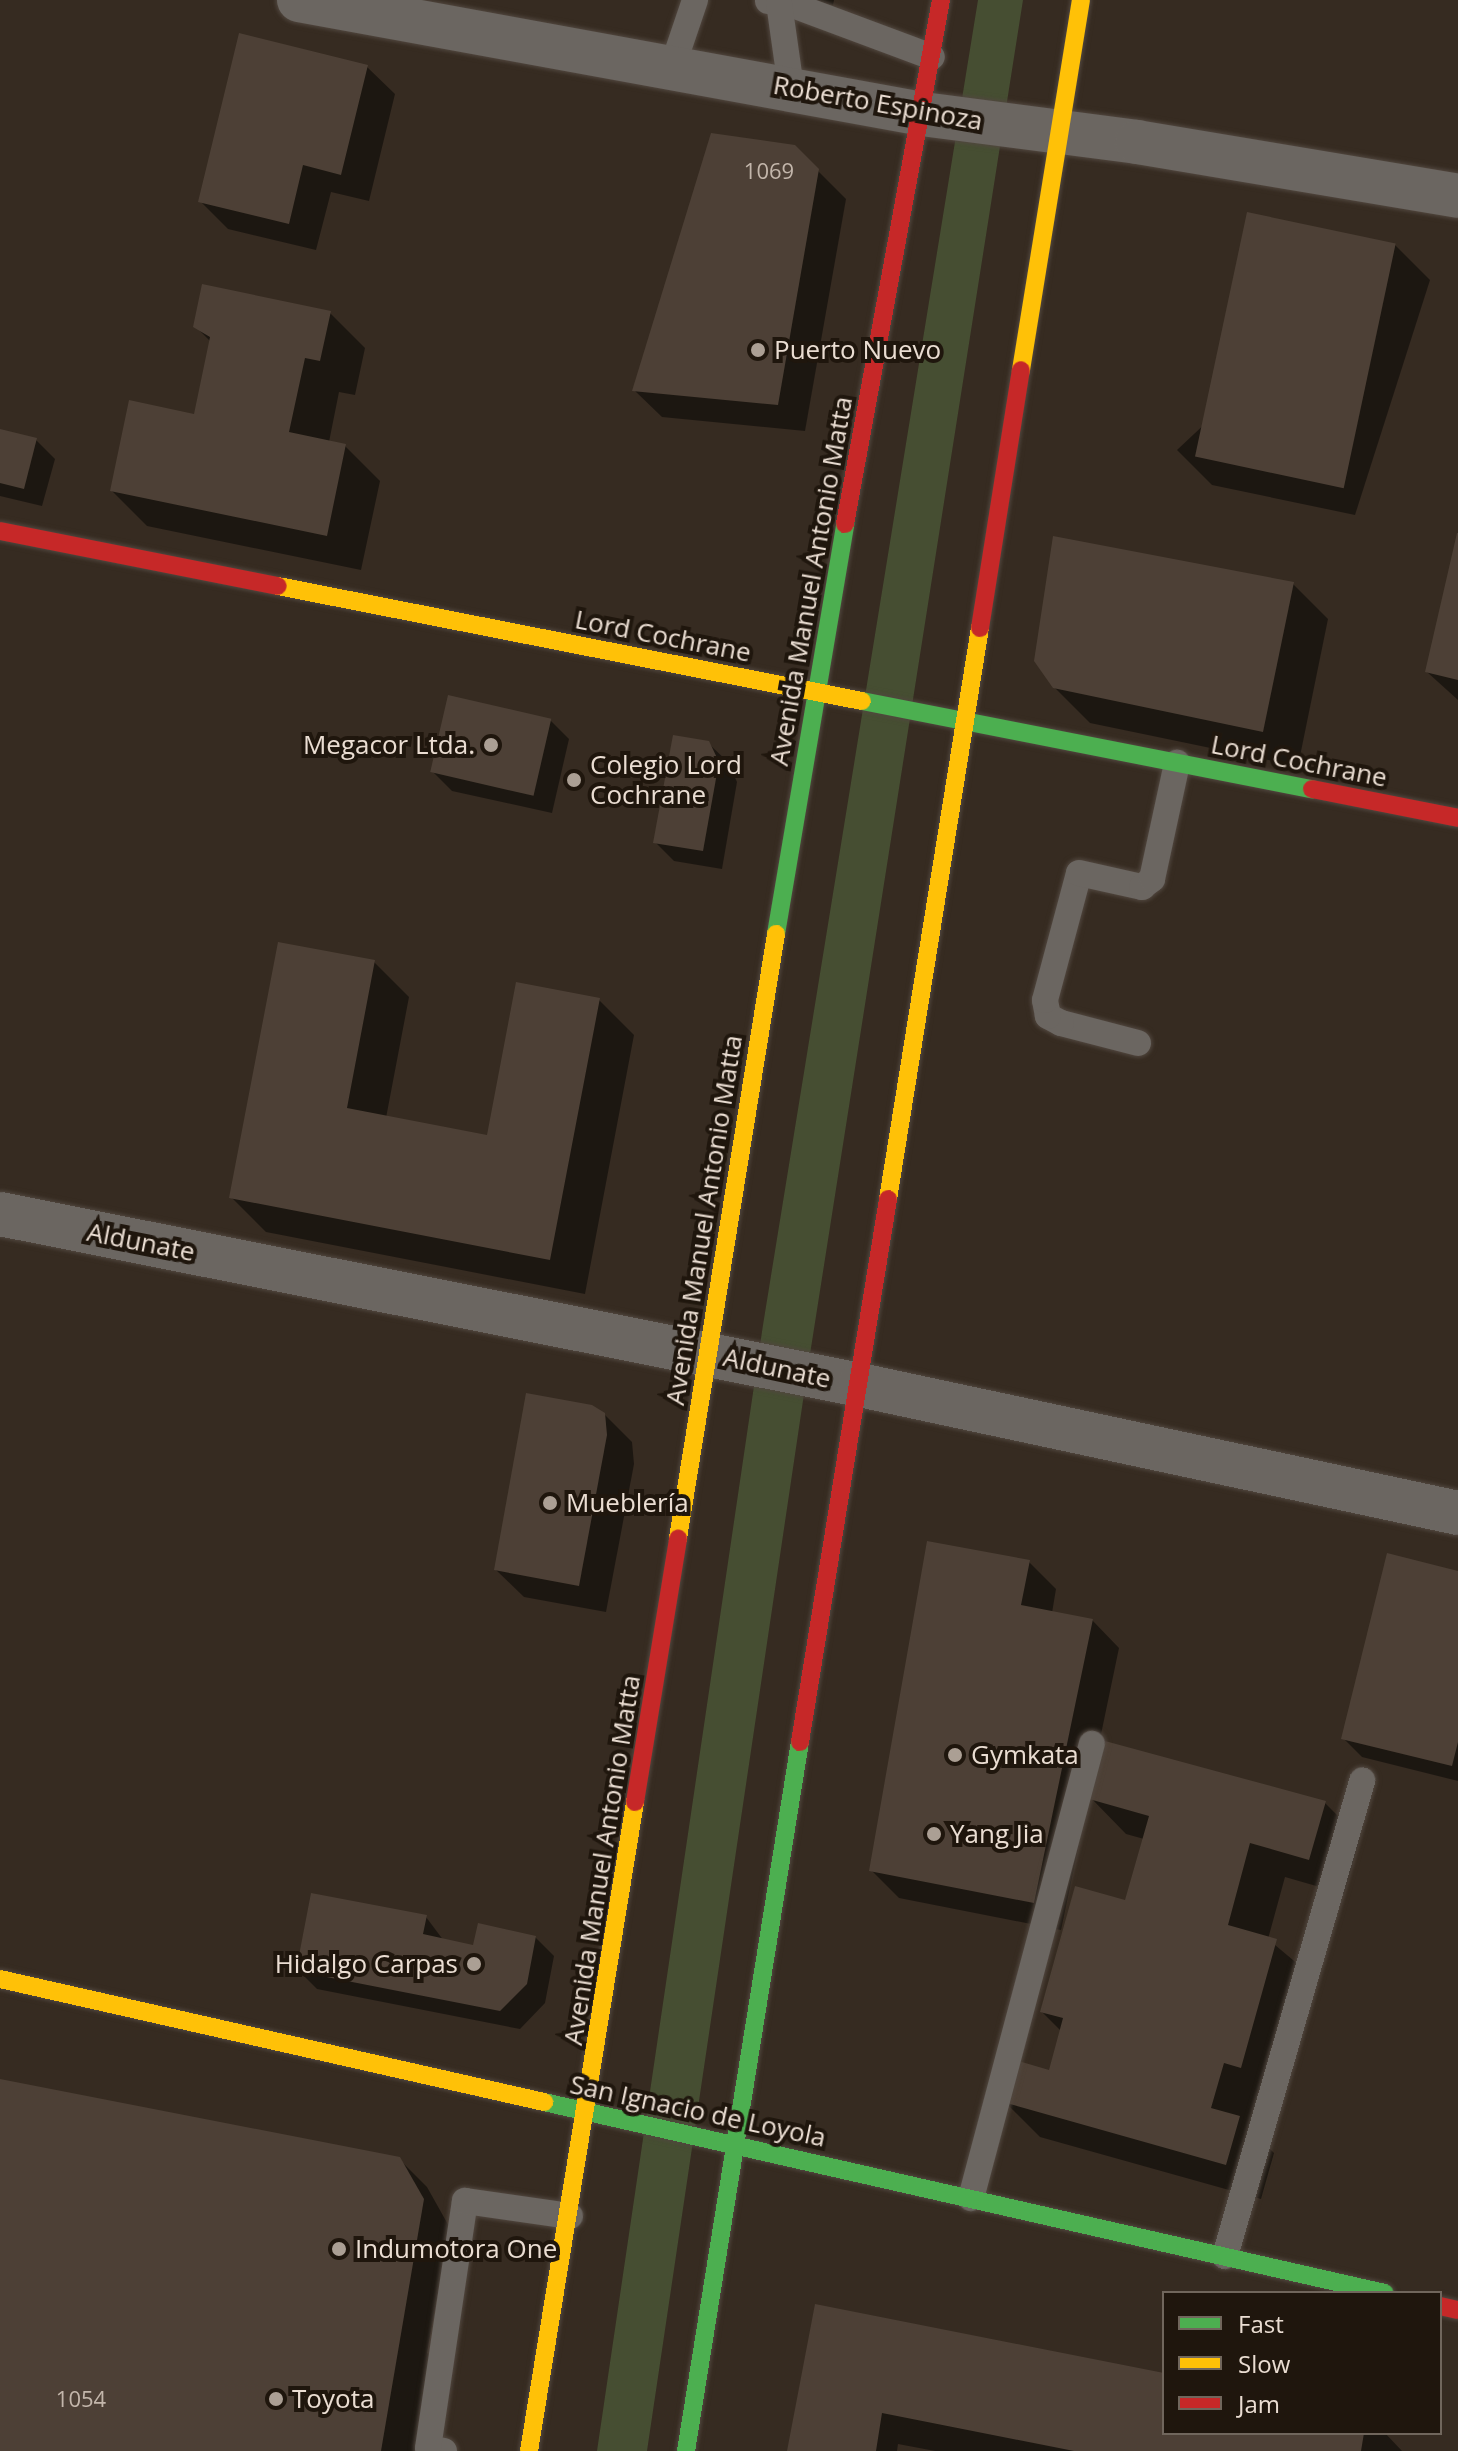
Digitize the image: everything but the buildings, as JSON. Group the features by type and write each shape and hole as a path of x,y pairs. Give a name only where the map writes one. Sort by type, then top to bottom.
{"main road":[{"name":"Avenida Manuel Antonio Matta","path":"529,2451 587,2114 816,692 941,0"},
{"path":"686,2451 1081,0"},
{"name":"Lord Cochrane","path":"0,531 1458,818"},
{"name":"San Ignacio de Loyola","path":"0,1979 1376,2291"}],"street":[{"name":"Roberto Espinoza","path":"299,0 791,87 922,114 1059,131 1458,196"},
{"name":"Aldunate","path":"0,1214 709,1354 1458,1513"}],"lane":[{"path":"672,68 695,0"},
{"path":"775,1 932,57"},
{"path":"775,1 791,87"},
{"path":"1138,1043 1061,1023 1048,1016 1045,1000 1079,873 1142,887 1152,879 1177,763"},
{"path":"971,2198 1092,1744"},
{"path":"1225,2256 1362,1780"},
{"path":"444,2451 428,2448 465,2201 570,2216"}],"green space":[{"path":"978,0 1023,0 808,1367 647,2451 597,2451 763,1325"}],"traffic: fast":[{"path":"776,934 845,524"},
{"path":"862,701 1312,789"},
{"path":"686,2451 800,1742"},
{"path":"544,2102 1376,2291"}],"traffic: slow":[{"path":"1021,370 1081,0"},
{"path":"278,586 862,701"},
{"path":"888,1199 980,628"},
{"path":"678,1538 776,934"},
{"path":"529,2451 635,1802"},
{"path":"0,1979 544,2102"}],"traffic: jam":[{"path":"845,524 941,0"},
{"path":"980,628 1021,370"},
{"path":"0,531 278,586"},
{"path":"1312,789 1458,818"},
{"path":"800,1742 888,1199"},
{"path":"635,1802 678,1538"},
{"path":"1442,2306 1458,2310"}],"place":[{"name":"Puerto Nuevo","path":"758,350"},
{"name":"Megacor Ltda.","path":"491,745"},
{"name":"Colegio Lord Cochrane","path":"574,780"},
{"name":"Mueblería","path":"550,1503"},
{"name":"Gymkata","path":"955,1755"},
{"name":"Yang Jia","path":"934,1834"},
{"name":"Hidalgo Carpas","path":"474,1964"},
{"name":"Indumotora One","path":"339,2249"},
{"name":"Toyota","path":"276,2399"}]}
